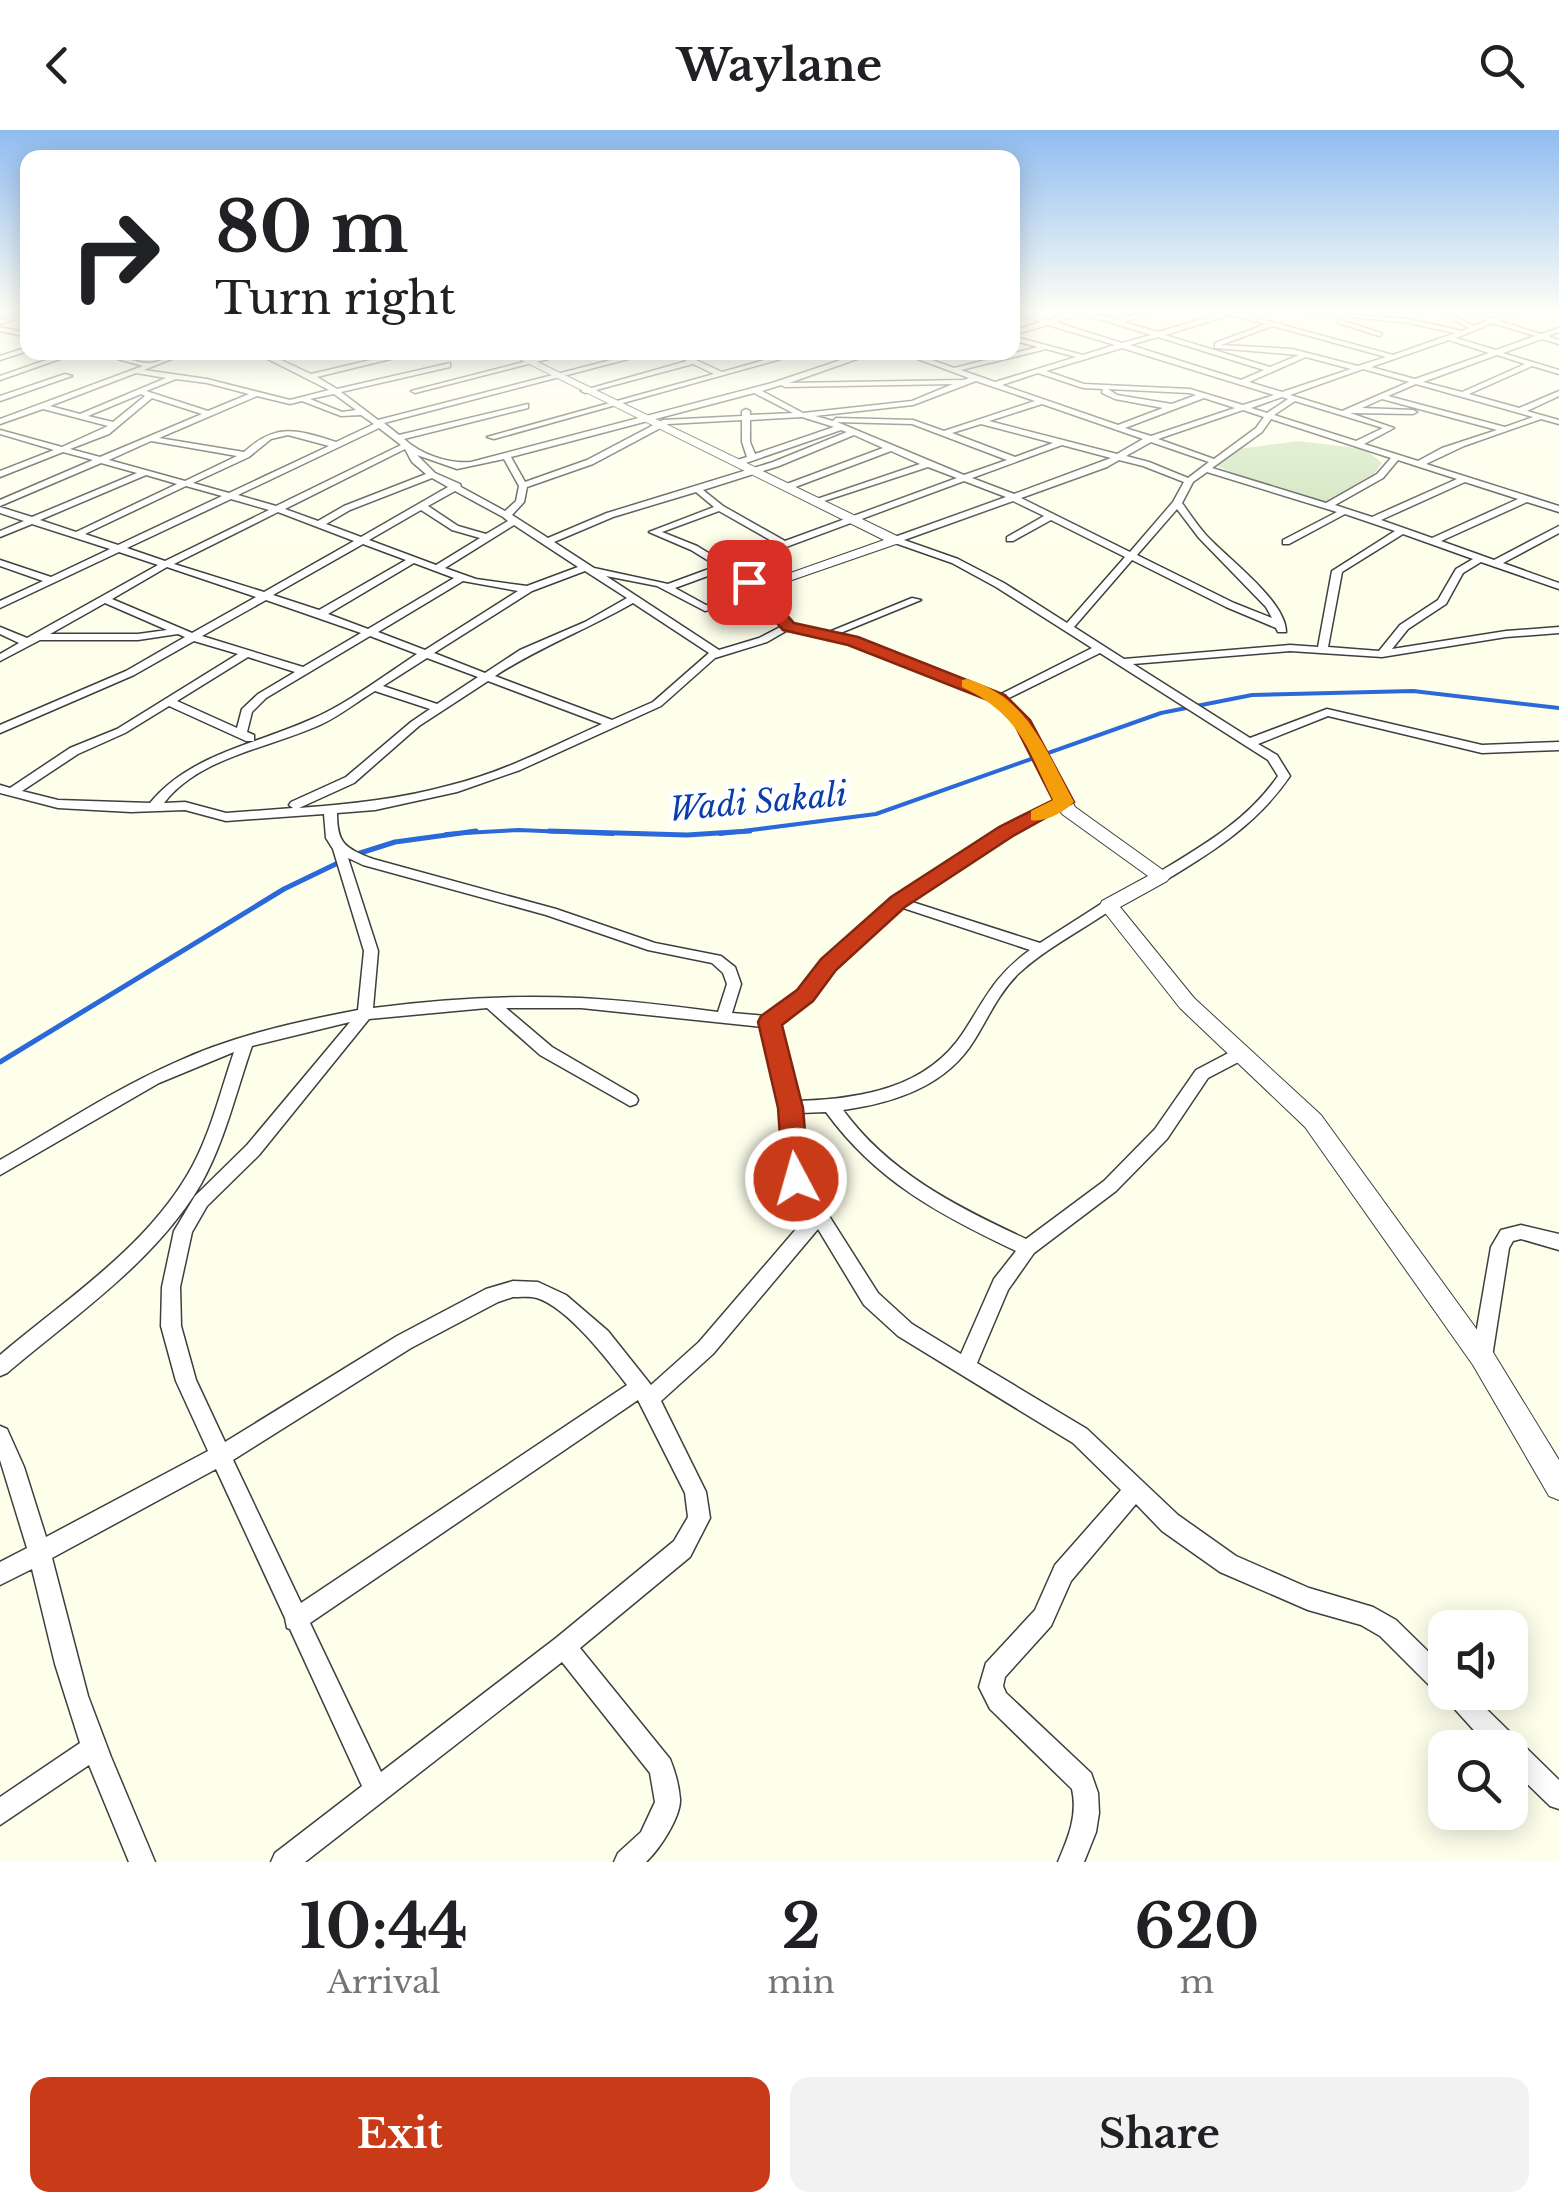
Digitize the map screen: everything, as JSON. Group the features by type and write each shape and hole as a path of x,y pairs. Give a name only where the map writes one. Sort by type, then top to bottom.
{"street":[{"path":"0,422 78,393"},
{"path":"81,416 138,393"},
{"path":"143,393 209,414"},
{"path":"0,507 259,393 290,402 330,393"},
{"path":"338,393 405,444 432,475 510,518 718,654"},
{"path":"417,393 439,406"},
{"path":"0,606 380,423 489,393"},
{"path":"504,393 547,422"},
{"path":"587,393 748,464 895,540 955,562 1252,742 1274,758 1284,776 1274,793 1233,833 1109,905 1043,948 1001,983 964,1044 948,1061 897,1093 863,1104 790,1108"},
{"path":"490,437 653,393"},
{"path":"405,444 463,466 648,421 741,393 748,464"},
{"path":"761,393 802,415 841,426 1010,496 1281,626"},
{"path":"860,434 870,393"},
{"path":"524,486 590,462 648,421 802,415 923,401 943,393"},
{"path":"1019,393 1210,465 1559,586"},
{"path":"1110,393 1173,407"},
{"path":"1194,393 1559,509"},
{"path":"1278,393 1347,411 1390,428 1357,444"},
{"path":"154,807 173,785 258,742 321,720 528,588 588,569 668,587 696,606 714,609 1010,496 1104,465 1148,440 1286,393"},
{"path":"1347,411 1389,393"},
{"path":"1454,393 1559,422"},
{"path":"1462,395 1467,393"},
{"path":"1520,411 1559,393"},
{"path":"0,474 106,432 151,395"},
{"path":"1117,428 1204,396"},
{"path":"1382,396 1507,430"},
{"path":"1068,628 1176,503 1188,480 1258,430 1270,415 1294,398"},
{"path":"305,400 341,414 364,412"},
{"path":"945,433 1043,402"},
{"path":"42,406 114,425"},
{"path":"0,658 168,563 405,444 463,422 525,406"},
{"path":"1347,411 1442,414"},
{"path":"1416,465 1444,449 1540,416"},
{"path":"823,420 913,422 1016,460"},
{"path":"463,422 519,452"},
{"path":"983,422 1188,480"},
{"path":"547,542 610,515 697,489 841,426"},
{"path":"0,432 278,509 482,584 528,588"},
{"path":"78,534 246,455 263,437 276,432 336,445"},
{"path":"748,464 860,434"},
{"path":"0,447 24,438"},
{"path":"150,439 246,455"},
{"path":"668,587 1060,443"},
{"path":"786,487 891,448"},
{"path":"438,568 490,538 520,502 524,486 506,456"},
{"path":"1327,506 1380,476 1396,458"},
{"path":"815,501 928,464"},
{"path":"0,534 146,472"},
{"path":"320,524 357,504 432,475"},
{"path":"1373,520 1462,480"},
{"path":"0,729 130,673 456,486"},
{"path":"697,489 720,508 785,545"},
{"path":"1431,542 1525,499"},
{"path":"1176,503 1202,536 1265,599 1290,648"},
{"path":"421,506 455,528 490,538"},
{"path":"0,507 320,614 612,724"},
{"path":"720,508 654,532 724,566 759,591 788,627"},
{"path":"1286,542 1345,512"},
{"path":"1010,539 1050,516"},
{"path":"1493,564 1559,529"},
{"path":"1323,648 1337,571 1401,531"},
{"path":"1382,654 1404,627 1442,602 1459,572 1479,559"},
{"path":"320,614 413,560"},
{"path":"3,566 53,581"},
{"path":"240,734 246,711 301,670 463,576"},
{"path":"104,599 178,631 301,670"},
{"path":"282,811 350,780 437,708 524,652 633,600"},
{"path":"829,634 916,600"},
{"path":"5,791 58,804 185,806 226,817 374,806 474,782 612,724 657,704 707,659 788,627 829,634 957,679 999,699 1021,720 1064,802 1084,823 1160,877"},
{"path":"0,630 34,640 178,631"},
{"path":"1123,662 1290,648 1382,654 1506,634 1559,630"},
{"path":"999,699 1101,648"},
{"path":"5,791 74,751 121,731 247,654"},
{"path":"373,686 437,708"},
{"path":"167,702 258,742"},
{"path":"1252,742 1327,712 1482,748 1559,746"},
{"path":"0,1168 174,1072 244,1042 365,1014 492,1004 633,1007 769,1022 805,996 828,964 898,902 1006,832 1064,802"},
{"path":"331,808 330,832 371,950 365,1014 254,1150 201,1201 184,1231 171,1287 171,1326 186,1380 376,1789"},
{"path":"339,850 368,862 551,912 652,947 716,960 730,971 734,984 723,1018"},
{"path":"898,902 1043,948"},
{"path":"1109,905 1187,1003 1313,1121 1482,1357 1559,1486"},
{"path":"492,1004 546,1052 630,1100"},
{"path":"769,1022 790,1108 796,1179 871,1299 906,1330 1080,1436 1170,1523 1228,1564 1308,1599 1365,1615 1388,1628 1428,1669"},
{"path":"0,1367 144,1242 175,1208 195,1178 244,1042"},
{"path":"966,1365 1002,1285 1028,1248 1110,1186 1161,1134 1202,1074 1242,1053"},
{"path":"831,1107 851,1139 917,1190 960,1217 1028,1248"},
{"path":"175,1208 201,1201"},
{"path":"295,1620 646,1393 706,1348 818,1216"},
{"path":"1482,1357 1500,1247 1507,1236 1521,1232 1559,1242"},
{"path":"0,1574 222,1455 404,1342 493,1295 513,1289 538,1290 559,1301 600,1338 646,1393 696,1492 699,1518 682,1549 564,1646 284,1862"},
{"path":"0,1436 12,1461 39,1550 75,1695 142,1862"},
{"path":"1072,1862 1088,1818 1089,1800 1082,1782 998,1702 991,1688 994,1671 1042,1618 1062,1574 1136,1488"},
{"path":"564,1646 661,1768 668,1803 650,1841 627,1862"},
{"path":"1470,1710 1490,1730"},
{"path":"0,1812 95,1747"},
{"path":"1528,1767 1559,1797"}],"green space":[{"path":"1298,441 1365,449 1382,463 1373,475 1327,502 1260,485 1213,464 1237,449"}],"waterway":[{"name":"Wadi Sakali","path":"737,832 876,814 1161,713 1252,695 1413,691 1559,708"},
{"name":"Wadi Sakali","path":"459,833 519,830 613,834"},
{"name":"Wadi Sakali","path":"459,833 476,831"},
{"name":"Wadi Sakali","path":"549,831 687,835 737,832"},
{"name":"Wadi Sakali","path":"737,832 750,831"},
{"name":"Wadi Sakali","path":"720,834 737,832"},
{"name":"Wadi Sakali","path":"357,854 395,842 459,833"},
{"name":"Wadi Sakali","path":"446,834 459,833"},
{"name":"Wadi Sakali","path":"0,1062 284,889 342,861"}],"slow traffic":[{"path":"967,684 999,699 1021,720 1064,802 1038,815"}],"route":[{"path":"749,582 758,587 788,627 852,641 957,679 999,699 1021,720 1064,802 1006,832 898,902 828,964 805,996 769,1022 790,1108 796,1179"}]}
